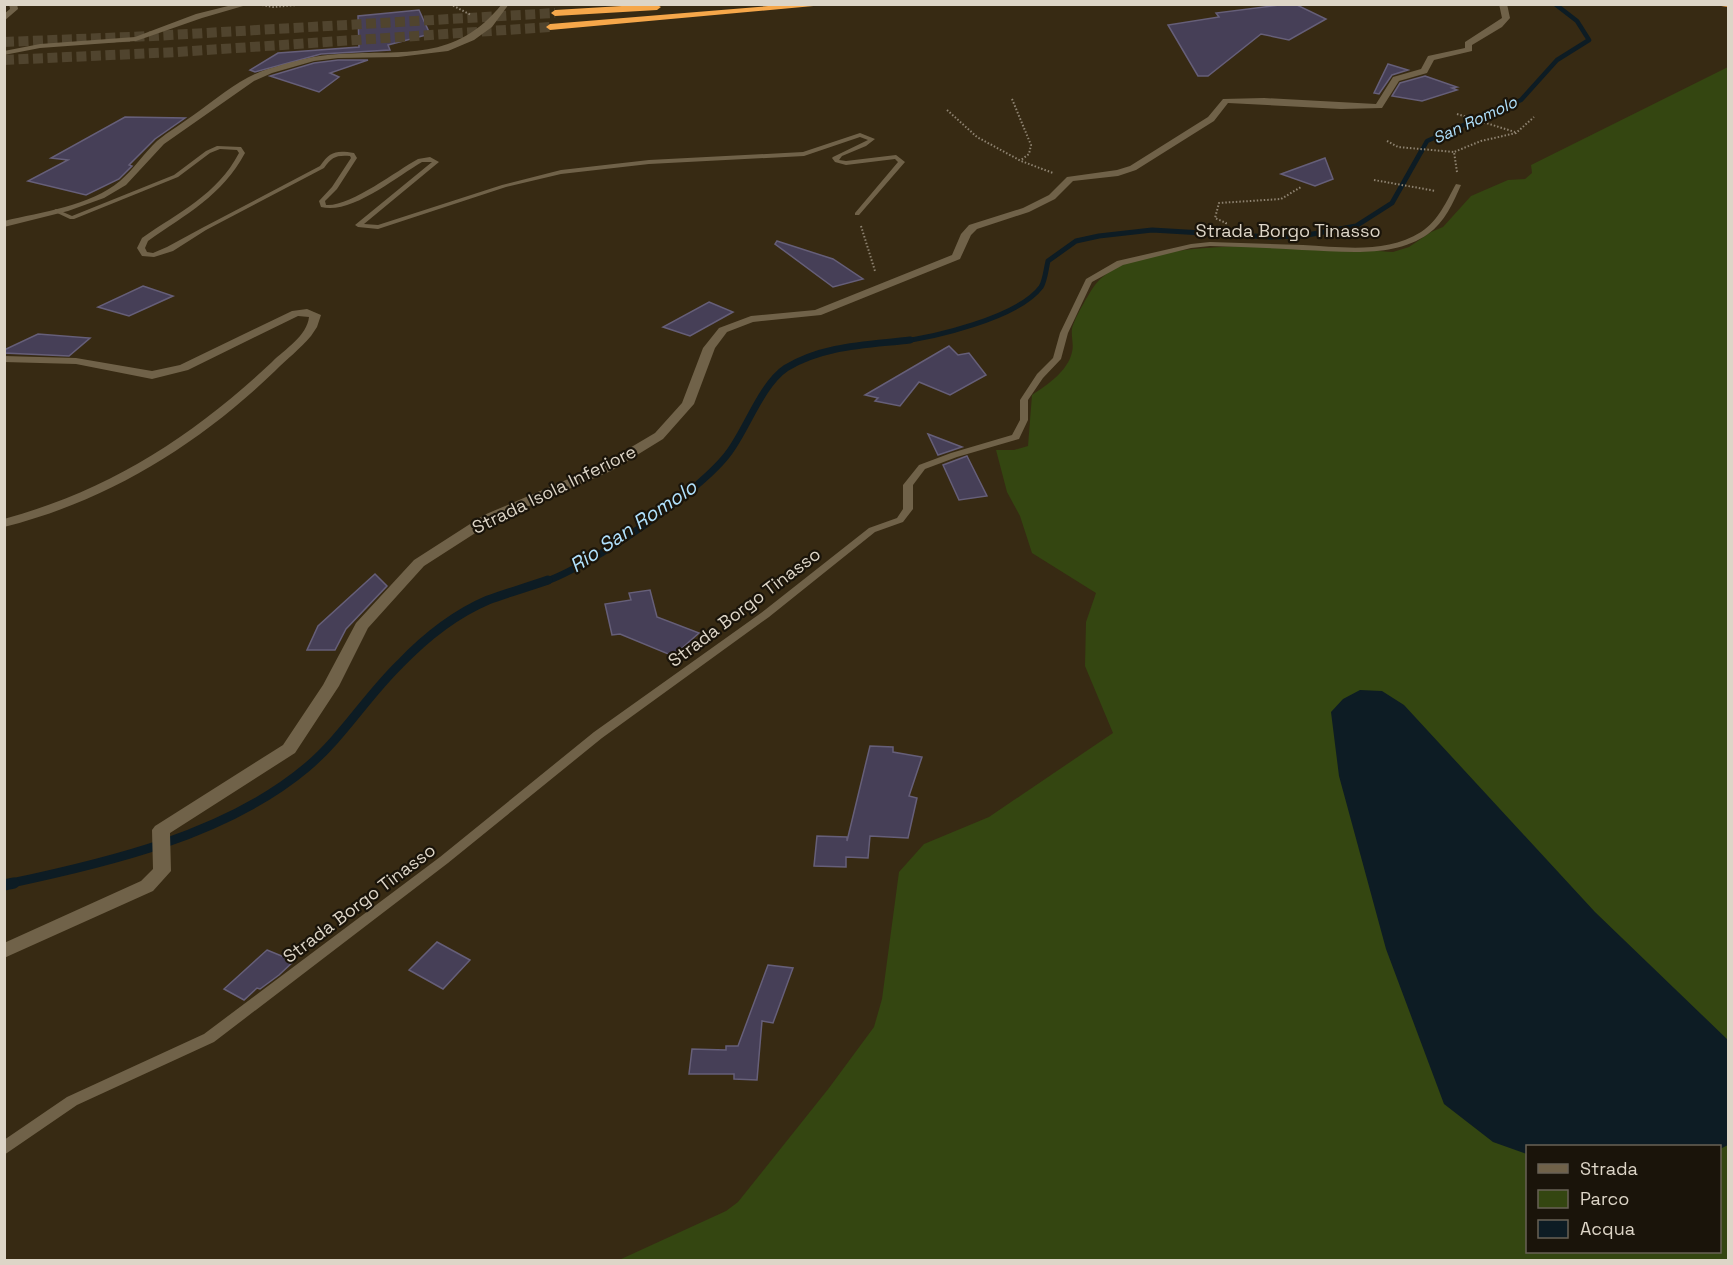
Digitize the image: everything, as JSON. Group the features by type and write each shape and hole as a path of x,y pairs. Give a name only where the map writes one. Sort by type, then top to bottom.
{"highway":[{"path":"550,27 831,4"},
{"path":"1724,4 1728,5"},
{"path":"555,13 671,6"}],"street":[{"path":"4,19 14,9 13,4"},
{"path":"4,53 40,46 136,39 199,16 247,4"},
{"path":"4,224 56,211 101,196 123,183 161,142 251,79 269,71 314,59 423,53 462,44 489,25 506,4"},
{"path":"1070,179 1118,173 1133,168 1211,119 1226,101 1253,99 1334,106 1379,106 1396,79 1424,71 1431,58 1469,49 1468,44 1499,25 1506,18 1503,4"},
{"name":"Strada Isola Inferiore","path":"4,951 147,886 162,871 161,830 289,749 331,686 361,626 419,563 489,518 606,468 658,436 688,404 709,348 723,330 751,318 817,313 956,257 966,234 973,226 1026,210 1052,196 1070,179"},
{"path":"4,359 76,361 152,375 184,368 296,313 307,312 315,315 312,326 290,350 229,407 196,432 129,473 87,494 24,518 4,523"}],"lane":[{"path":"56,211 72,218 176,176 208,152 219,147 239,148 242,153 237,165 218,187 191,210 145,240 141,248 145,254 154,255 170,249 322,168 328,158 337,153 352,154 354,158 335,188 322,201 323,206 337,206 356,197 420,160 430,159 436,162 358,225 378,227 504,186 561,172 649,162 804,154 860,135 872,139 866,144 844,151 835,158 837,162 896,157 902,162 857,214"},
{"name":"Strada Borgo Tinasso","path":"4,1149 72,1101 209,1038 444,860 598,735 765,615 872,530 900,520 908,509 908,485 922,467 1016,437 1024,420 1024,400 1040,376 1057,359 1064,333 1089,281 1120,263 1191,246 1369,250 1397,246 1417,239 1438,223 1450,206 1458,185"}],"path":[{"path":"259,4 273,7 308,4"},
{"path":"1012,99 1031,145 1029,154 1021,161"},
{"path":"947,110 977,137 1021,161 1070,179"},
{"path":"1457,114 1516,133"},
{"path":"1387,141 1398,147 1454,152 1481,141 1516,133 1534,117"},
{"path":"1454,152 1458,185"},
{"path":"1374,180 1427,190"},
{"path":"1225,230 1226,223 1215,218 1219,203 1281,199 1302,187"},
{"path":"857,214 880,289"}],"green space":[{"path":"1728,67 1728,1260 619,1260 726,1211 738,1202 829,1088 874,1027 882,999 899,872 924,844 989,817 1113,733 1085,666 1086,622 1096,593 1032,553 1020,516 1007,492 996,450 1014,450 1028,446 1032,395 1056,377 1070,359 1073,349 1073,325 1095,285 1117,268 1150,256 1190,249 1281,246 1393,252 1409,247 1443,227 1471,196 1508,180 1525,179 1532,173 1531,165"}],"water":[{"path":"1360,690 1382,691 1404,705 1595,912 1728,1040 1728,1145 1721,1148 1721,1145 1526,1145 1526,1154 1493,1142 1444,1104 1386,949 1339,776 1331,712 1343,699"}],"building":[{"path":"1297,5 1326,19 1289,40 1261,34 1208,76 1198,76 1168,25 1219,17 1216,13"},
{"path":"419,10 430,34 388,45 390,50 321,54 255,72 250,70 278,53 359,47 358,16"},
{"path":"368,60 330,73 339,77 319,92 270,76 314,63"},
{"path":"1388,64 1408,70 1392,75 1379,94 1374,93"},
{"path":"1425,76 1457,87 1452,88 1457,90 1422,101 1392,96 1400,83"},
{"path":"125,117 185,118 155,139 129,165 132,166 119,179 86,195 28,181 68,160 51,158"},
{"path":"1325,158 1333,179 1315,186 1281,174"},
{"path":"777,241 833,259 863,279 833,287 775,244"},
{"path":"143,286 173,296 129,316 98,307"},
{"path":"709,302 733,312 690,336 663,327"},
{"path":"38,334 90,338 69,356 4,353 4,350"},
{"path":"949,346 958,355 969,353 986,375 950,395 919,382 900,406 875,401 878,398 865,395"},
{"path":"928,434 962,447 938,455"},
{"path":"967,456 987,496 959,500 943,465"},
{"path":"375,574 387,586 346,629 335,650 307,650 318,626"},
{"path":"650,590 657,617 699,633 673,656 620,634 612,635 605,604 631,600 629,593"},
{"path":"870,746 893,747 893,752 922,757 909,796 917,798 908,838 870,836 868,858 846,857 846,867 814,866 817,836 847,837 847,841"},
{"path":"437,942 470,960 443,989 409,970"},
{"path":"267,950 294,961 279,975 260,989 257,988 244,1000 224,989"},
{"path":"768,965 793,968 773,1023 762,1021 757,1080 734,1079 734,1074 689,1074 692,1049 726,1050 726,1046 738,1046"}],"waterway":[{"name":"San Romolo","path":"1421,152 1427,141 1521,100 1557,60 1589,40 1577,21 1555,4"},
{"name":"San Romolo","path":"904,341 973,325 1014,308 1030,298 1041,287 1048,261 1076,241 1152,230 1271,237 1302,236 1356,226 1392,203 1422,150"},
{"name":"Rio San Romolo","path":"904,341 910,340"},
{"name":"Rio San Romolo","path":"544,582 564,574 616,544 644,526 696,486 730,451 762,395 777,375 786,368 801,360 831,350 904,341"},
{"name":"Rio San Romolo","path":"896,342 904,341"},
{"name":"Rio San Romolo","path":"7,884 124,856 203,829 240,811 274,791 306,768 343,731 388,677 419,645 441,628 464,612 488,600 548,580"},
{"name":"Rio San Romolo","path":"4,885 14,883"}],"tunnel":[{"path":"4,42 153,36 555,13"},
{"path":"4,60 177,52 550,27"}]}
